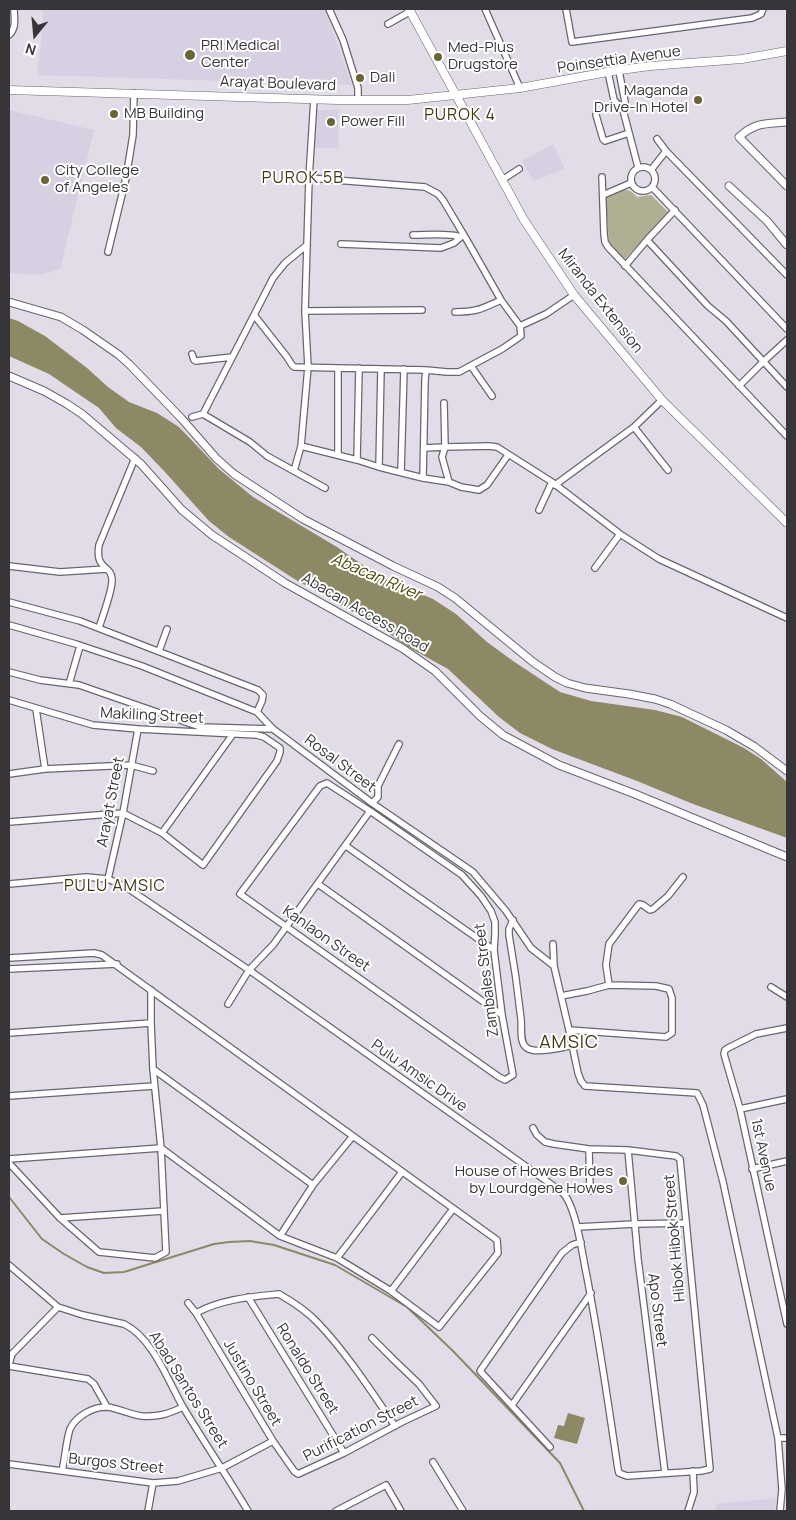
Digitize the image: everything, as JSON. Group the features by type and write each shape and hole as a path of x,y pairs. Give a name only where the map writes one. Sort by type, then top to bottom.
{"main road":[{"name":"Miranda Extension","path":"410,10 524,220 574,295 662,400 787,523"},
{"name":"Poinsettia Avenue","path":"456,96 520,88 619,70 742,59 787,51"},
{"name":"Arayat Boulevard","path":"9,90 358,100 408,100 456,96"}],"street":[{"path":"9,35 13,31 14,9"},
{"path":"329,9 343,40 358,88 358,100"},
{"path":"485,9 520,88"},
{"path":"566,9 572,42 752,18 761,14 763,9"},
{"path":"388,24 410,10"},
{"path":"619,70 626,102 623,110 638,167"},
{"path":"608,72 614,100 623,110"},
{"path":"108,252 126,178 133,135 134,93"},
{"path":"294,471 301,446 308,367 305,311 309,178 314,99"},
{"path":"596,115 605,141 629,133"},
{"path":"787,122 764,124 748,128 739,137 787,186"},
{"path":"657,139 666,151 787,275"},
{"path":"651,170 666,151"},
{"path":"638,167 645,167 651,170 655,177 652,187 649,190 636,190 631,183 630,176 632,172 638,167"},
{"path":"502,180 519,169"},
{"path":"602,177 605,242 608,247 787,436"},
{"path":"254,315 294,367 459,372 502,349 521,336 520,326 501,300 438,194 425,187 309,178"},
{"path":"603,194 631,183"},
{"path":"730,186 767,221 787,245"},
{"path":"652,187 787,329"},
{"path":"625,266 675,210"},
{"path":"413,235 438,236 454,234 462,236"},
{"path":"341,244 441,248 462,236"},
{"path":"647,240 787,387"},
{"path":"203,414 273,278 285,263 307,245"},
{"path":"520,326 546,314 574,295"},
{"path":"455,312 472,312 501,300"},
{"path":"9,302 61,317 83,330 130,365 216,458 234,474 303,519 438,587 455,598 554,677 585,688 629,694 670,704 704,719 755,747 787,771"},
{"path":"305,311 422,310"},
{"path":"740,386 787,340"},
{"path":"192,354 196,361 232,357"},
{"path":"471,366 492,396"},
{"path":"338,368 338,455"},
{"path":"357,460 360,368"},
{"path":"379,468 381,369"},
{"path":"401,472 404,369"},
{"path":"423,478 426,370"},
{"name":"Abacan Access Road","path":"9,376 44,391 67,404 108,435 134,458 156,479 182,510 212,535 293,587 402,648 441,676 480,716 503,735 539,756 573,771 635,794 787,856"},
{"path":"539,510 554,483 634,427 662,400"},
{"path":"444,403 445,447 442,457 449,482"},
{"path":"192,417 203,414 250,442 267,456 325,488"},
{"path":"634,427 668,470"},
{"path":"301,446 357,460 379,468 479,490 487,485 508,455"},
{"path":"424,448 497,447 554,483 620,534 670,565 787,618"},
{"path":"98,628 112,586 110,573 99,561 99,544 134,458"},
{"path":"595,568 620,534"},
{"path":"9,566 60,572 106,569"},
{"path":"9,602 80,621 258,690 263,696 257,712"},
{"name":"Rosal Street","path":"9,625 142,666 257,712 273,730 372,803 473,872 513,920 531,948 554,966"},
{"path":"159,651 167,629"},
{"path":"69,684 80,646"},
{"path":"9,672 40,680 79,685 200,726 273,730"},
{"name":"Makiling Street","path":"9,700 93,725 249,734 264,737 280,748 277,761 202,865 162,833"},
{"path":"36,709 45,769"},
{"name":"Arayat Street","path":"108,879 123,813 138,729"},
{"path":"9,822 123,813 162,833 233,734"},
{"path":"372,803 378,797 378,786 399,744"},
{"path":"9,774 45,769 131,764 153,771"},
{"name":"Zambales Street","path":"327,783 462,875 481,896 490,910 495,922 494,950 502,1016 514,1075"},
{"name":"Kanlaon Street","path":"327,783 320,786 240,894 499,1077 505,1080 514,1075"},
{"path":"228,1004 249,970 273,946 370,811"},
{"path":"346,846 494,950"},
{"name":"Pulu Amsic Drive","path":"9,884 86,877 108,879 126,887 249,970 562,1192 567,1199 581,1242 591,1293 619,1473 627,1476 665,1473"},
{"path":"609,985 606,965 609,944 638,904 650,910 653,909 668,896 683,877"},
{"path":"318,884 502,1016"},
{"path":"513,920 509,929 509,935 523,1043 525,1047 532,1051 572,1045"},
{"path":"553,944 554,966 578,1073 585,1086 697,1093 703,1105 723,1182 778,1438 782,1489 780,1511"},
{"path":"9,958 94,953 102,955 496,1240 498,1253 439,1327 391,1291 337,1258 280,1236 161,1148 9,1161"},
{"path":"9,969 116,964"},
{"path":"561,996 609,985 656,986 669,989 672,998 672,1033 666,1036 569,1030"},
{"path":"771,987 787,997"},
{"path":"9,1161 60,1218 99,1252 155,1258 166,1252 161,1148 153,1069 151,990"},
{"path":"9,1033 151,1022"},
{"name":"1st Avenue","path":"787,1028 756,1034 725,1050 725,1059 740,1109 752,1169 784,1292 787,1324"},
{"path":"153,1069 313,1185"},
{"path":"9,1096 154,1086"},
{"path":"740,1109 787,1099"},
{"name":"Hibok Hibok Street","path":"533,1128 545,1142 588,1149 628,1150 676,1156 680,1159 710,1469 693,1471"},
{"path":"280,1236 313,1185 353,1136"},
{"path":"588,1149 590,1191"},
{"name":"Apo Street","path":"628,1150 639,1268 665,1473"},
{"path":"752,1169 787,1161"},
{"path":"337,1258 402,1172"},
{"path":"391,1291 453,1209"},
{"path":"60,1218 163,1211"},
{"path":"577,1227 685,1224"},
{"path":"550,1447 480,1371 562,1253 572,1245 581,1242"},
{"name":"Abad Santos Street","path":"9,1264 58,1307 130,1327 147,1344 183,1407 248,1511"},
{"path":"512,1405 591,1293"},
{"path":"196,1313 210,1305 227,1300 279,1294 318,1322 344,1353 395,1426"},
{"name":"Ronaldo Street","path":"248,1297 344,1453"},
{"name":"Justino Street","path":"188,1303 196,1313 273,1441 294,1472 298,1474"},
{"path":"58,1307 12,1354 9,1365 88,1379 94,1384 107,1407"},
{"name":"Purification Street","path":"298,1474 436,1406 419,1384 372,1338"},
{"path":"62,1471 70,1430 80,1416 91,1410 107,1407 140,1416 154,1416 166,1415 183,1407"},
{"path":"778,1438 787,1438"},
{"name":"Burgos Street","path":"9,1464 153,1483 178,1481 222,1468 273,1441"},
{"path":"433,1462 463,1511"},
{"path":"665,1473 693,1471 694,1492 688,1511"},
{"path":"148,1511 153,1483"},
{"path":"336,1511 386,1485 401,1511"}],"shaded area":[{"name":"PRI Medical Center","path":"43,9 325,9 352,85 37,75"},
{"name":"City College of Angeles","path":"9,110 94,130 60,269 40,275 9,273"},
{"path":"316,110 338,110 339,148 314,148"},
{"path":"553,144 565,169 533,181 522,161"},
{"path":"624,190 630,191 637,197 651,195 668,212 624,260 609,246 606,197"},
{"path":"776,1498 775,1511 714,1511 717,1504"}],"water":[{"name":"Abacan River","path":"9,318 45,336 129,402 157,413 179,427 219,469 253,497 337,547 380,577 433,599 456,614 487,642 560,692 591,701 655,710 682,717 744,748 761,759 787,782 787,838 552,749 520,733 499,717 448,669 410,648 378,626 296,580 229,537 209,521 141,447 116,428 99,408 49,374 9,356"},
{"path":"568,1413 585,1418 577,1444 554,1438 558,1425 564,1426"}],"waterway":[{"path":"9,1197 42,1239 87,1267 104,1273 124,1272 214,1244 250,1241 274,1245 335,1265 407,1307 453,1351 560,1463 584,1511"}],"place":[{"name":"PRI Medical Center","path":"190,55"},
{"name":"Med-Plus Drugstore","path":"438,57"},
{"name":"Dali","path":"360,78"},
{"name":"Maganda Drive-In Hotel","path":"698,100"},
{"name":"MB Building","path":"114,114"},
{"name":"Power Fill","path":"331,122"},
{"name":"City College of Angeles","path":"45,180"},
{"name":"House of Howes Brides by Lourdgene Howes","path":"623,1181"}],"district":[{"name":"PUROK 4","path":"460,116"},
{"name":"PUROK 5B","path":"303,179"},
{"name":"PULU AMSIC","path":"115,887"},
{"name":"AMSIC","path":"569,1043"}]}
